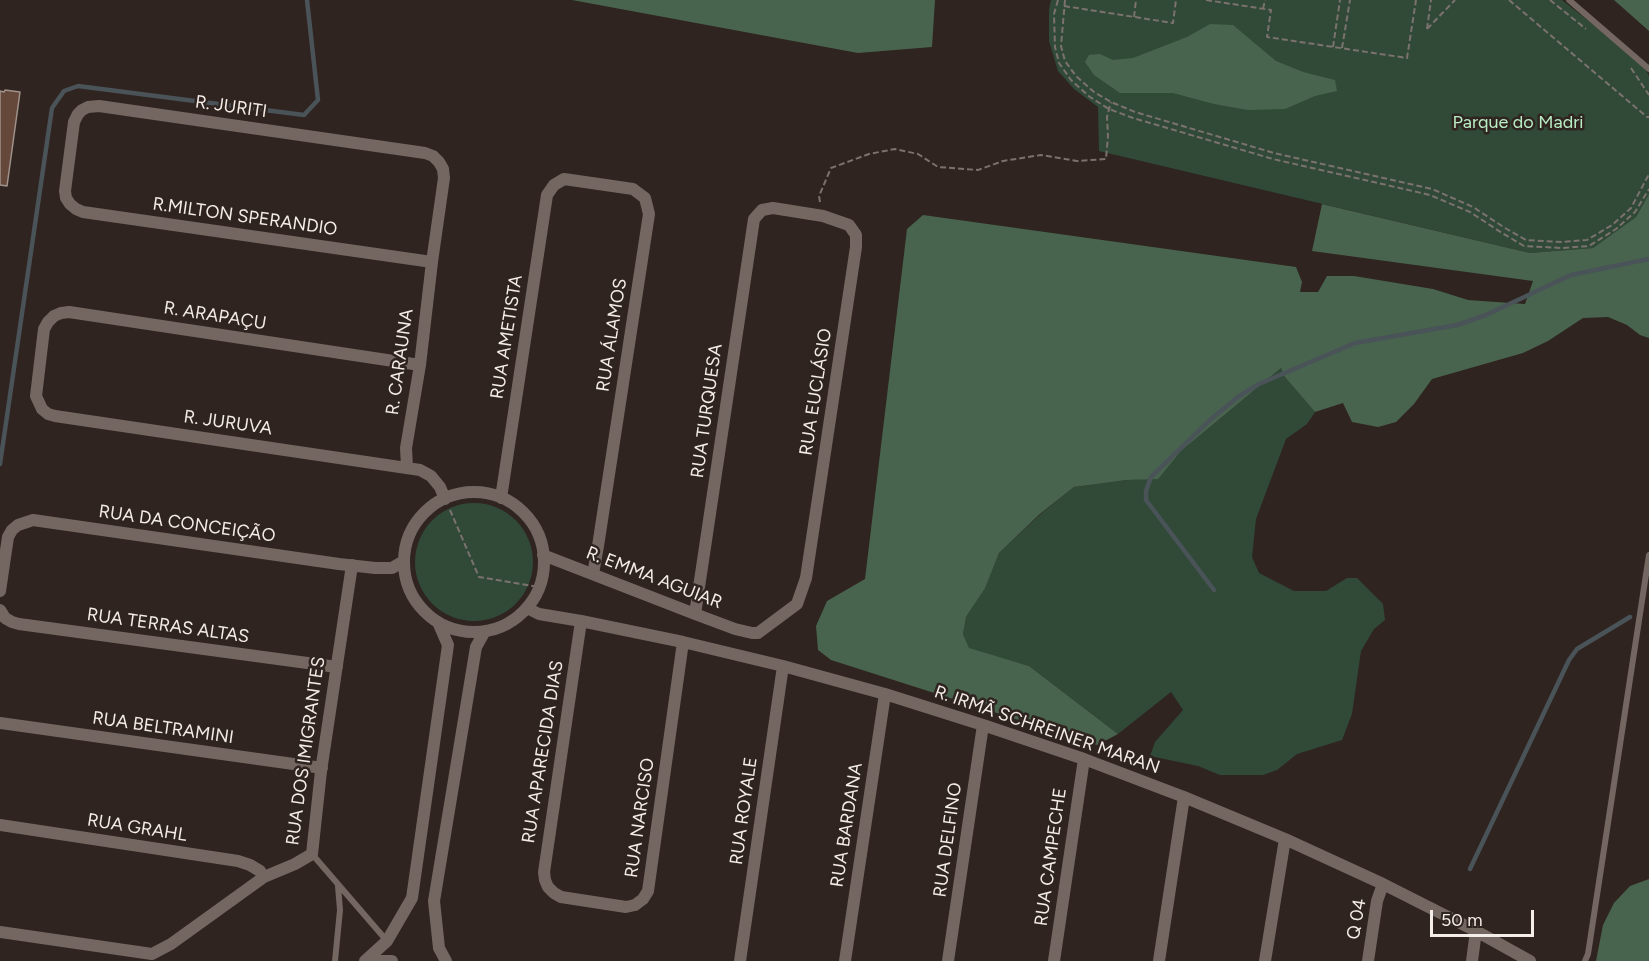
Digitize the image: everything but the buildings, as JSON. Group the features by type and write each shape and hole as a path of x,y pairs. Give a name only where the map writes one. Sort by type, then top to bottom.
{"street":[{"name":"R. JURITI","path":"65,191 74,122 82,110 94,106 425,153 440,162 444,178"},
{"name":"R. CARAUNA","path":"407,467 406,448 420,365 444,178"},
{"name":"RUA ÁLAMOS","path":"554,184 564,179 633,189 645,198 649,214 600,535 592,574"},
{"name":"RUA AMETISTA","path":"501,498 547,195 554,184"},
{"name":"R.MILTON SPERANDIO","path":"65,191 70,204 82,212 432,262"},
{"name":"RUA EUCLÁSIO","path":"752,633 758,633 797,604 806,578 856,247 856,235 849,225 823,216 773,208 762,210 757,214"},
{"name":"RUA TURQUESA","path":"695,614 753,225 757,214"},
{"name":"R. ARAPAÇU","path":"40,362 44,329 48,322 54,316 69,312 420,365"},
{"name":"R. JURUVA","path":"40,362 36,396 42,409 48,414 407,467 431,476 440,487 445,499"},
{"path":"478,492 501,498 521,510 529,519 540,540 544,564 539,587 527,608 508,623 485,631 461,630 438,622 424,610 408,585 404,561 407,541 415,524 434,505 456,495 478,492"},
{"name":"RUA DA CONCEIÇÃO","path":"0,591 8,537 18,525 33,520 352,565 392,568 404,561"},
{"name":"R. EMMA AGUIAR","path":"543,555 735,629 752,633"},
{"name":"RUA DOS IMIGRANTES","path":"0,932 152,954 171,944 264,877 312,854 322,768 352,565"},
{"name":"R. IRMÃ SCHREINER MARAN","path":"527,608 539,614 683,642 783,666 885,694 1084,759 1285,839 1383,884 1530,961"},
{"name":"RUA TERRAS ALTAS","path":"0,610 5,618 19,624 337,667"},
{"name":"RUA APARECIDA DIAS","path":"548,887 544,880 544,872 581,621"},
{"path":"365,961 387,941 412,898 448,645 438,622"},
{"path":"446,961 440,948 434,901 476,647 485,631"},
{"name":"RUA NARCISO","path":"548,887 561,897 626,907 642,899 648,891 683,642"},
{"name":"RUA ROYALE","path":"740,961 783,666"},
{"name":"RUA BARDANA","path":"845,961 885,694"},
{"name":"RUA BELTRAMINI","path":"0,723 322,768"},
{"name":"RUA DELFINO","path":"948,961 983,725"},
{"name":"RUA CAMPECHE","path":"1054,961 1084,759"},
{"path":"1159,961 1184,797"},
{"name":"RUA GRAHL","path":"0,825 238,861 260,871 264,877"},
{"path":"1265,961 1285,839"},
{"name":"Q 04","path":"1368,961 1377,901 1383,884"},
{"path":"1472,961 1476,931"},
{"path":"373,961 392,961"}],"lane":[{"path":"1569,0 1649,69"},
{"path":"1585,961 1588,954 1649,555"},
{"path":"312,854 387,941"},
{"path":"335,961 340,910 338,885"}],"path":[{"path":"1058,0 1054,14 1054,47 1059,63 1071,80 1090,98 1109,109 1273,159 1430,195 1470,212 1524,246 1552,248 1589,246 1616,230 1635,212 1649,189"},
{"path":"1065,0 1061,46 1065,61 1076,76 1094,92 1111,102 1135,112 1274,153 1432,189 1473,207 1526,240 1544,242 1587,240 1612,225 1631,208 1649,174"},
{"path":"1134,17 1136,0"},
{"path":"1064,6 1173,22 1176,0"},
{"path":"1206,0 1225,1 1271,10 1267,37 1407,58 1416,0"},
{"path":"1236,4 1237,0"},
{"path":"1263,9 1265,0"},
{"path":"1333,47 1340,0"},
{"path":"1342,48 1350,0"},
{"path":"1431,0 1427,29 1455,0"},
{"path":"1509,0 1649,117"},
{"path":"1550,0 1593,36"},
{"path":"1628,64 1649,95"},
{"path":"823,216 819,196 831,168 869,154 895,149 918,154 938,167 978,170 1003,161 1041,155 1077,161 1106,159 1107,117 1111,102"},
{"path":"445,499 479,577 539,587"}],"green space":[{"path":"572,0 935,0 932,47 858,53"},
{"name":"Parque do Madri","path":"1051,0 1562,0 1643,64 1649,76 1649,194 1636,217 1593,248 1530,253 1099,151 1098,107 1074,89 1058,71 1049,41"},
{"path":"1614,0 1649,0 1649,31"},
{"path":"1210,24 1233,25 1276,61 1303,72 1335,80 1337,91 1315,96 1285,109 1248,110 1173,93 1120,93 1094,75 1085,62 1089,55 1100,54 1113,60 1133,58 1187,37"},
{"path":"1649,194 1649,338 1608,317 1583,318 1548,341 1523,353 1432,379 1414,404 1396,422 1378,427 1352,422 1343,403 1315,412 1284,376 1281,368 1181,451 1158,479 1127,480 1074,487 1041,513 999,553 985,588 966,617 963,634 969,648 1029,666 1118,734 1097,745 831,660 818,650 816,626 827,601 865,579 907,229 923,215 1296,267 1302,282 1300,292 1318,292 1327,276 1354,276 1433,289 1468,300 1525,304 1533,281 1312,251 1322,204 1530,253 1593,248 1636,217"},
{"path":"1281,368 1284,376 1315,412 1307,424 1286,439 1256,519 1252,557 1259,573 1294,591 1326,591 1347,578 1357,578 1383,604 1385,620 1374,629 1361,651 1352,714 1342,740 1297,754 1277,770 1263,775 1220,775 1198,766 1150,756 1155,742 1183,710 1171,692 1118,734 1029,666 969,649 963,634 966,617 984,589 999,553 1044,511 1074,487 1158,478 1181,451"},
{"path":"474,503 497,507 516,520 529,539 533,562 529,585 516,604 497,617 474,621 451,617 432,604 419,585 415,562 419,539 432,520 451,507"},
{"path":"1649,879 1649,961 1596,961 1603,925 1614,903 1630,886"}],"waterway":[{"path":"0,464 52,108 64,91 78,86 304,115 318,100 307,0"},
{"path":"1214,590 1146,500 1146,491 1151,477 1211,419 1238,397 1259,384 1355,343 1457,325 1486,315 1571,275 1649,259"},
{"path":"1470,869 1569,660 1577,649 1630,617"}]}
